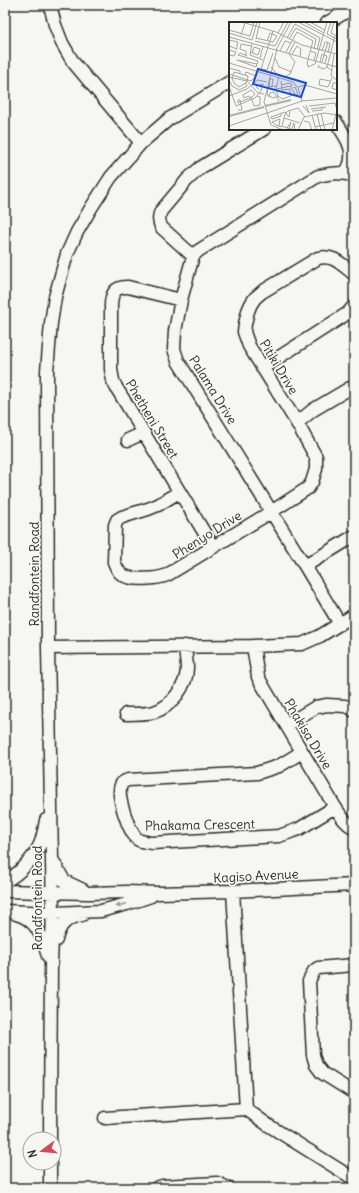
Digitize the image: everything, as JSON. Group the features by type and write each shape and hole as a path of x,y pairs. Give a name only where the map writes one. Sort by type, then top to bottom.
{"street":[{"path":"50,5 55,25 62,43 73,62 141,143"},
{"path":"329,22 354,8"},
{"name":"Randfontein Road","path":"50,1131 51,961 53,913 50,806 46,371 50,328 55,297 67,254 77,232 111,177 141,143 169,119 229,83"},
{"path":"262,130 200,168 187,180 158,216 161,227 193,256 206,245 318,176 331,173 350,175 351,153 347,140 337,124"},
{"name":"Palama Drive","path":"193,256 181,300 174,342 178,361 340,624"},
{"name":"Pitiki Drive","path":"308,488 312,482 316,469 316,457 297,423 249,346 244,332 248,311 255,298 262,292 318,258 325,256 333,258 354,274"},
{"name":"Phetheni Street","path":"181,300 122,287 113,293 111,298 112,375 116,387 213,547"},
{"path":"262,368 348,313 354,306"},
{"path":"297,423 313,410 350,388 354,388"},
{"path":"128,440 143,432"},
{"name":"Phenyo Drive","path":"179,492 158,505 117,520 115,525 114,562 122,574 127,577 152,578 162,577 174,572 308,488"},
{"path":"305,566 354,536"},
{"path":"48,648 253,646 302,644 320,636 354,615"},
{"path":"126,714 155,712 166,705 182,689 187,669 184,646"},
{"name":"Phakisa Drive","path":"253,646 258,677 335,807 344,820 354,828"},
{"path":"286,725 316,707 344,706 351,708 354,711"},
{"name":"Phakama Crescent","path":"302,752 279,766 257,773 128,780 123,782 121,785 120,798 132,833 139,840 152,843 279,836 299,829 335,807"},
{"path":"5,882 18,873 35,853 41,842 50,806"},
{"path":"52,858 64,881 88,893"},
{"name":"Kagiso Avenue","path":"5,891 158,893 354,885"},
{"path":"233,891 246,1109"},
{"name":"Kagiso Avenue","path":"5,911 53,913 101,911 143,899 158,893"},
{"path":"5,911 22,916 32,922 42,938 51,961"},
{"path":"51,961 57,935 60,927 65,922 76,916 101,911"},
{"path":"354,965 318,968 311,976 309,981 313,1055 316,1065 322,1073 354,1093"},
{"path":"105,1118 246,1109 268,1125 354,1179"},
{"path":"50,1171 50,1188"},
{"path":"156,1188 162,1186 217,1183 228,1188"}]}
